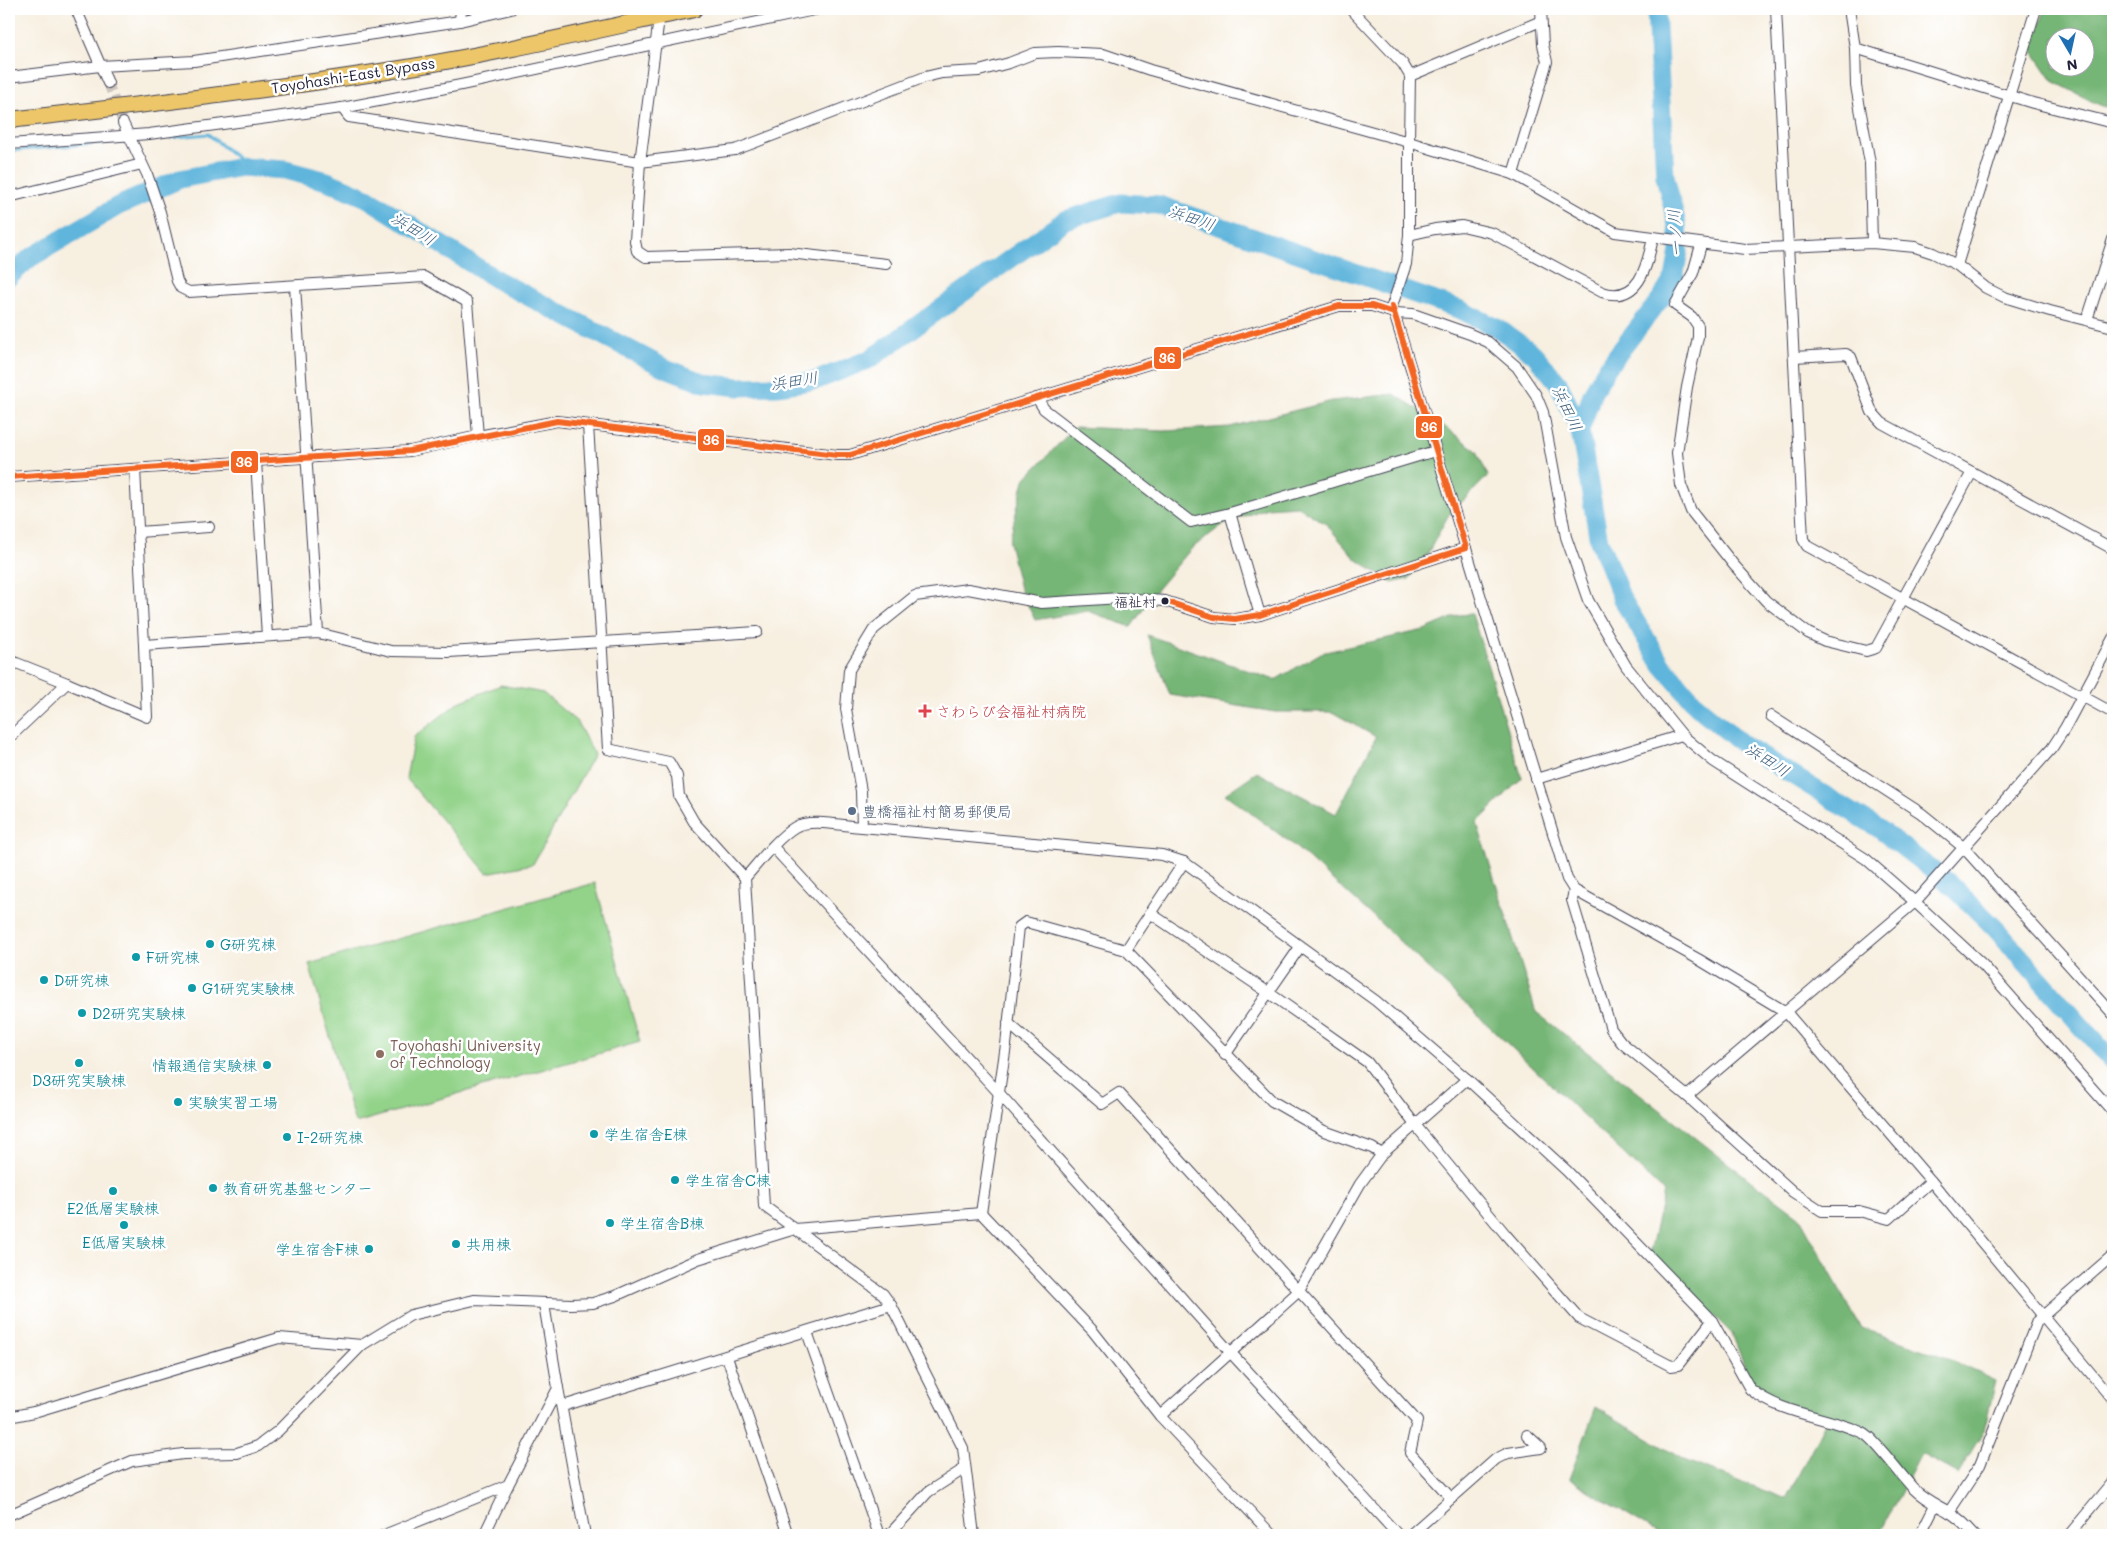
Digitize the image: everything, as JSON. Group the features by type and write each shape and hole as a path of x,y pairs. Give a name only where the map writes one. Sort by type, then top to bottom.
{"highway":[{"name":"Toyohashi-East Bypass","path":"9,120 188,100 388,71 491,52 694,9"}],"street":[{"path":"76,9 108,83"},
{"path":"459,9 460,21"},
{"path":"9,76 100,66 194,61 460,21 511,9"},
{"path":"9,144 128,135 342,108 461,85 819,9"},
{"path":"1351,9 1403,64 1410,76 1409,235 1406,264 1393,310 1567,879 1574,890 1698,958 1786,1012 1932,1181 2113,1400"},
{"path":"1513,174 1547,62 1541,9"},
{"path":"1776,9 1803,539 1807,546 2113,713"},
{"path":"1849,9 1855,48 1856,86 1870,163 1872,243"},
{"path":"1957,265 2036,9"},
{"path":"1410,76 1541,21"},
{"path":"658,26 640,162 635,241 637,251 646,257 789,253 886,264"},
{"path":"1855,48 2009,96 2113,123"},
{"path":"342,108 349,117 640,162 735,150 925,77 942,73 979,71 1009,63 1035,53 1103,54 1150,70 1409,142 1513,174 1615,232 1700,245 1745,249 1872,243 1915,248 1933,253 1957,265 1986,288 2004,297 2113,327"},
{"path":"123,123 145,169 160,212 177,281 181,288 189,292 424,277 467,302 478,436"},
{"path":"9,197 145,169"},
{"path":"1409,235 1435,229 1462,226 1492,233 1602,292 1614,296 1624,294 1638,284 1657,239"},
{"path":"2087,320 2113,239"},
{"path":"1700,245 1693,273 1675,305 1692,317 1698,326 1698,337 1687,387 1677,453 1681,485 1691,511 1733,564 1766,601 1808,633 1825,641 1866,651 1876,648 1972,472"},
{"path":"295,286 318,633"},
{"path":"9,477 410,451 557,421 850,455 1339,306 1372,306 1413,314 1488,342 1517,367 1536,395 1543,412 1566,537 1588,600 1626,666 1682,735 1713,761 1866,859 1917,900 1983,966 2113,1112"},
{"path":"1794,357 1846,354 1851,357 1876,418 2113,549"},
{"path":"1038,398 1044,409 1191,522 1230,513 1435,451"},
{"path":"588,425 608,749 669,762 678,776 679,796 694,822 745,878 764,1206 883,1294 891,1305 963,1448 964,1469 974,1535"},
{"path":"256,461 267,636"},
{"path":"9,660 147,717 135,469"},
{"path":"1230,513 1260,615"},
{"path":"138,532 209,527"},
{"path":"862,827 861,791 846,709 849,670 874,629 915,596 968,589 1042,603 1120,598 1156,600 1166,601 1214,618 1235,619 1260,615 1466,548"},
{"path":"144,645 318,633 391,652 449,652 757,632"},
{"path":"1687,1096 1917,900 2052,748 2113,638"},
{"path":"9,738 67,683"},
{"path":"1771,716 1921,813 1962,849 2113,1014"},
{"path":"1536,779 1682,735"},
{"path":"745,878 773,847 796,826 815,823 1162,856 1184,862 1376,1001 1467,1079 1567,1171 1712,1321 1750,1388 1760,1397 1785,1408 1865,1433 1915,1490 1965,1524 1974,1535"},
{"path":"773,847 998,1092 1231,1353 1398,1535"},
{"path":"1126,950 1184,862"},
{"path":"1574,890 1572,900 1611,1030 1622,1043 1687,1096 1792,1192 1822,1211 1859,1211 1889,1220 1932,1181"},
{"path":"1150,913 1367,1062 1416,1126 1506,1235 1579,1318 1672,1366 1678,1365 1712,1321"},
{"path":"981,1213 1008,1023 1019,927 1026,922 1126,950 1225,1055 1246,1072 1272,1102 1324,1131 1372,1148 1382,1154"},
{"path":"1225,1055 1300,947"},
{"path":"1008,1023 1102,1104 1119,1093 1417,1421 1410,1452 1451,1498"},
{"path":"1160,1416 1299,1292 1360,1184 1382,1154 1467,1079"},
{"path":"9,1515 132,1461 183,1454 237,1452 258,1446 278,1431 362,1345 411,1315 474,1300 544,1304 593,1303 615,1296 698,1259 795,1229 981,1213"},
{"path":"981,1213 1092,1330 1160,1416 1272,1535"},
{"path":"1949,1512 1980,1465 2037,1321 2113,1255"},
{"path":"544,1304 585,1535"},
{"path":"563,1406 891,1305"},
{"path":"807,1332 880,1535"},
{"path":"9,1417 34,1412 279,1338 362,1345"},
{"path":"727,1357 788,1535"},
{"path":"484,1535 558,1388"},
{"path":"1410,1535 1496,1459 1508,1453 1541,1448 1527,1435"},
{"path":"888,1535 928,1492 964,1469"},
{"path":"2069,1535 2113,1482"},
{"path":"384,1535 508,1485"},
{"path":"1920,1535 1935,1505"}],"green space":[{"path":"2045,9 2113,9 2113,110 2095,103 2053,81 2051,78 2094,78 2094,28 2044,28 2044,68 2032,50"},
{"path":"1394,394 1437,421 1477,451 1488,476 1448,516 1428,553 1409,579 1392,583 1356,559 1326,524 1297,506 1267,508 1225,523 1191,549 1158,588 1131,627 1088,611 1035,620 1020,589 1009,542 1024,480 1075,427 1164,431 1230,427 1332,401"},
{"path":"1472,614 1522,778 1477,823 1536,1012 1729,1164 1799,1216 1861,1328 1942,1356 1996,1381 1984,1430 1958,1474 1921,1454 1879,1535 1662,1535 1569,1479 1596,1407 1684,1460 1786,1499 1826,1421 1754,1390 1732,1334 1650,1252 1664,1192 1374,917 1291,843 1225,794 1257,772 1336,814 1376,737 1332,712 1275,712 1170,695 1147,635 1275,680 1321,653 1424,630 1459,615"},
{"path":"501,685 543,693 577,722 594,754 533,864 487,873 406,778 414,737 459,702"},
{"path":"595,883 640,1042 355,1123 309,964"}],"waterway":[{"name":"一ノ川","path":"1580,431 1592,394 1607,368 1662,297 1674,278 1679,251 1677,225 1665,176 1656,9"},
{"path":"143,140 208,134 237,158 241,167"},
{"path":"9,151 121,141"},
{"name":"浜田川","path":"9,277 30,258 118,206 180,179 241,167 285,170 327,181 367,198 499,281 663,367 704,383 739,387 777,386 817,380 870,359 1065,220 1120,203 1159,205 1461,310 1499,329 1534,354 1559,384 1580,431 1599,541 1622,599 1662,665 1699,708 1745,746 1878,828 1949,883 1995,928 2113,1062"}],"tunnel":[{"path":"108,83 123,123"}],"transit line":[{"name":"36","path":"9,477 410,451 557,421 850,455 1339,306 1372,306 1394,313"},
{"name":"36","path":"1392,306 1466,548"},
{"name":"36","path":"1165,601 1214,617 1235,619 1260,615 1466,548"}],"place":[{"name":"福祉村","path":"1165,601"},
{"name":"さわらび会福祉村病院","path":"925,711"},
{"name":"豊橋福祉村簡易郵便局","path":"852,811"},
{"name":"G研究棟","path":"210,944"},
{"name":"F研究棟","path":"136,957"},
{"name":"D研究棟","path":"44,980"},
{"name":"G1研究実験棟","path":"192,988"},
{"name":"D2研究実験棟","path":"82,1013"},
{"name":"Toyohashi University of Technology","path":"380,1054"},
{"name":"D3研究実験棟","path":"79,1063"},
{"name":"情報通信実験棟","path":"267,1065"},
{"name":"実験実習工場","path":"178,1102"},
{"name":"学生宿舎E棟","path":"594,1134"},
{"name":"I-2研究棟","path":"287,1137"},
{"name":"学生宿舎C棟","path":"675,1180"},
{"name":"教育研究基盤センター","path":"213,1188"},
{"name":"E2低層実験棟","path":"113,1191"},
{"name":"学生宿舎B棟","path":"610,1223"},
{"name":"E低層実験棟","path":"124,1225"},
{"name":"共用棟","path":"456,1244"},
{"name":"学生宿舎F棟","path":"369,1249"}]}
